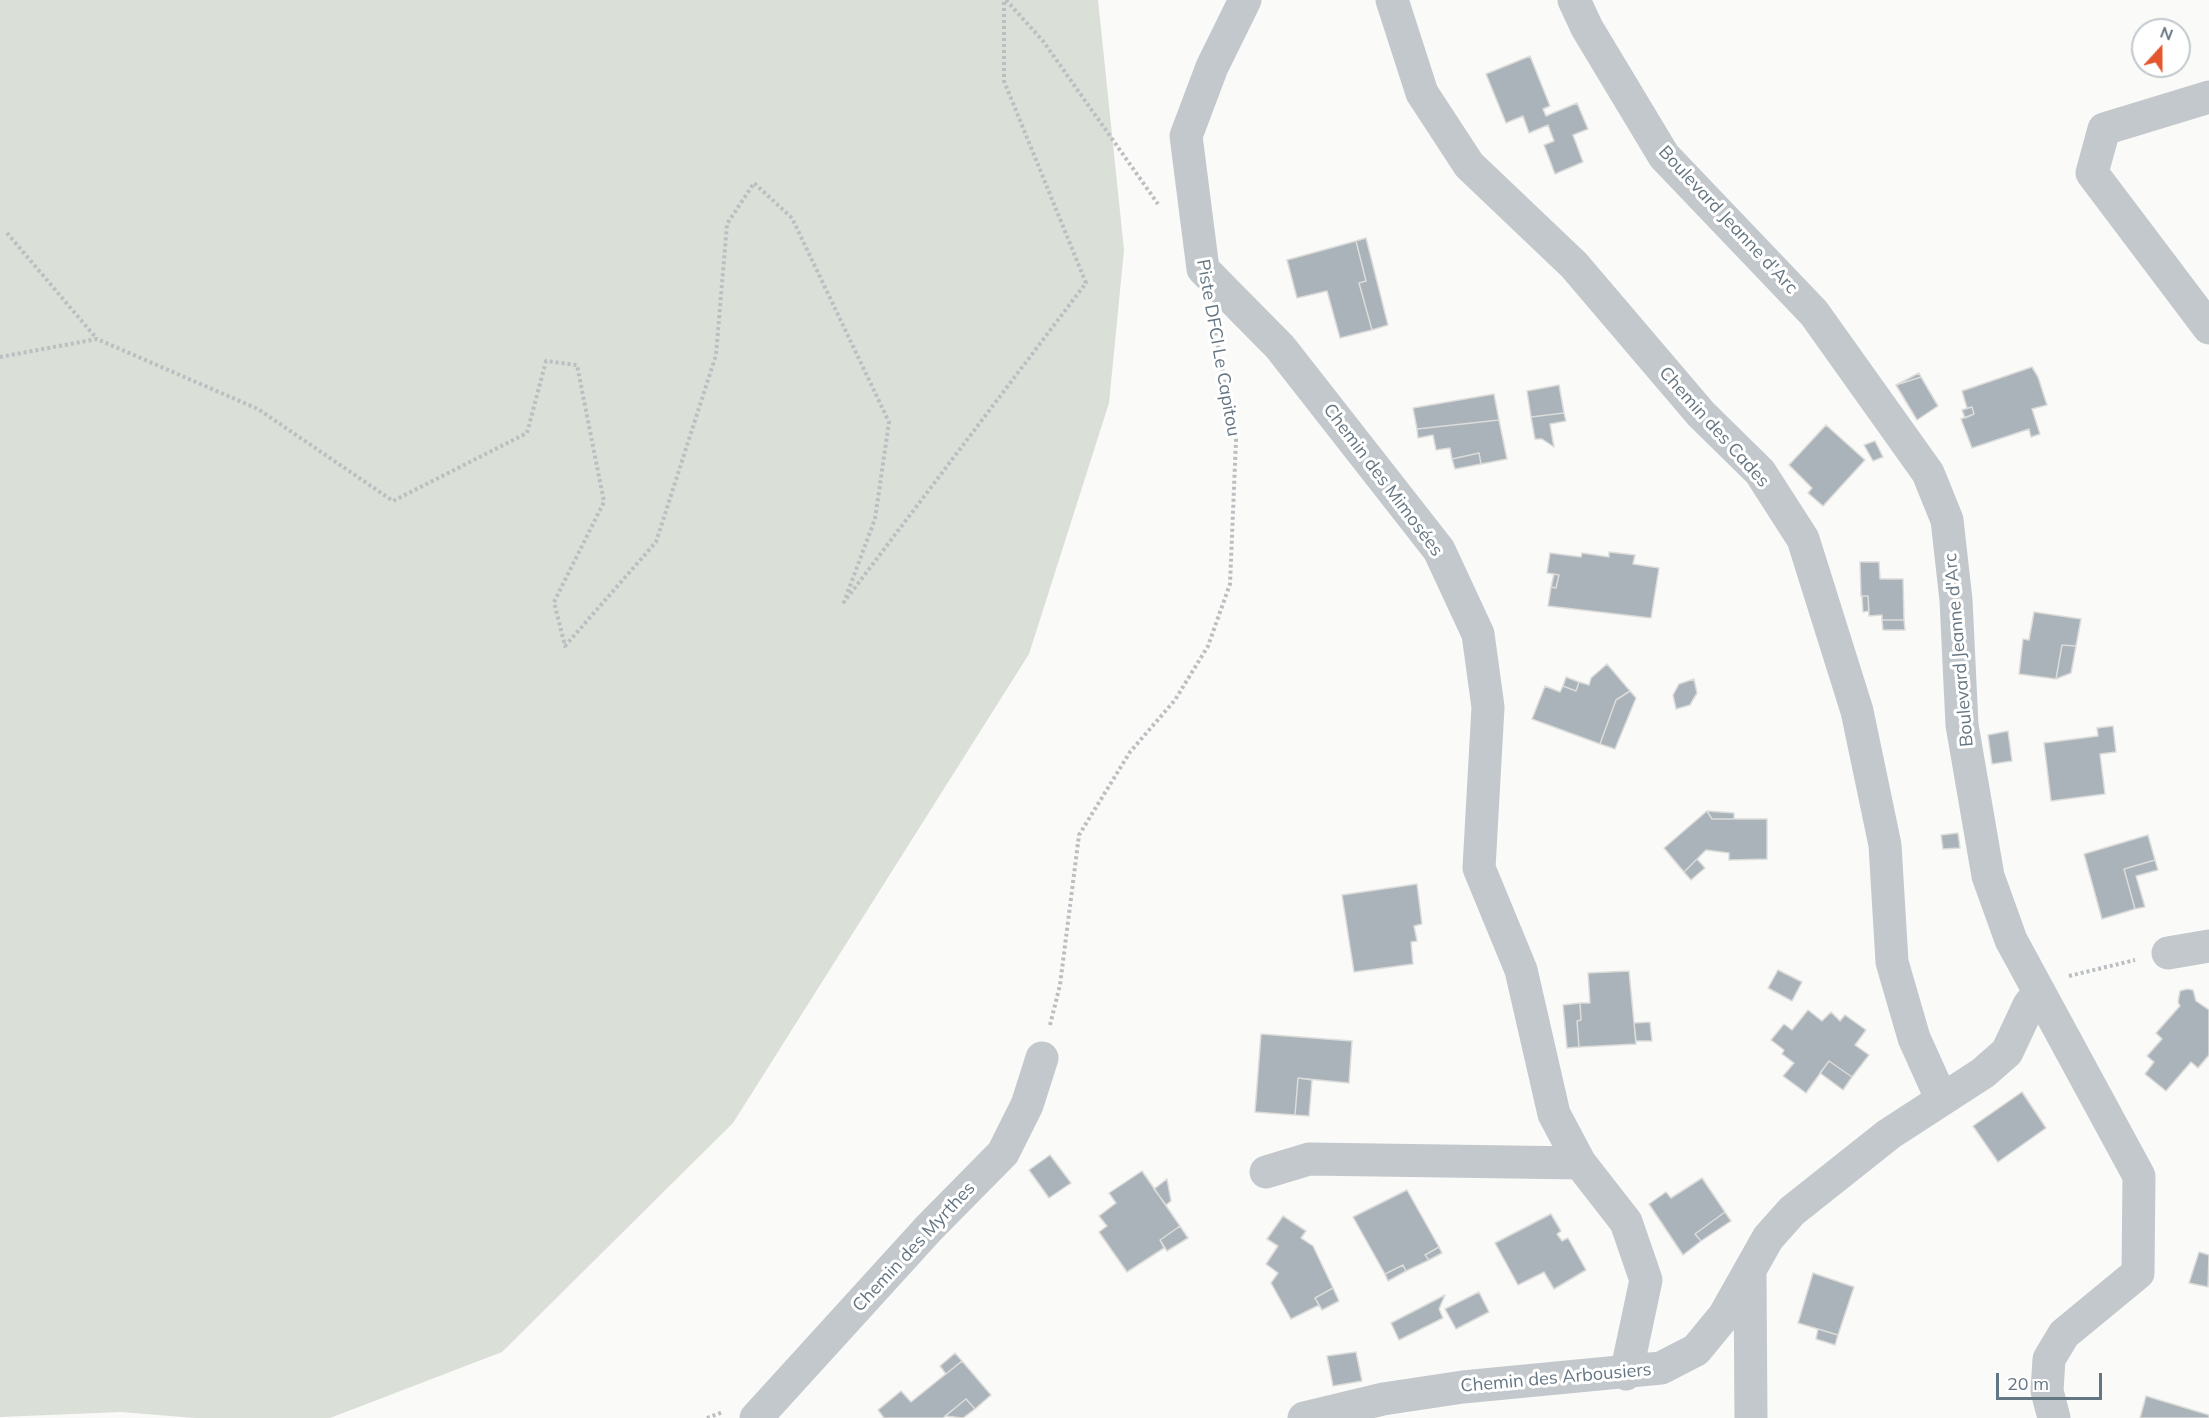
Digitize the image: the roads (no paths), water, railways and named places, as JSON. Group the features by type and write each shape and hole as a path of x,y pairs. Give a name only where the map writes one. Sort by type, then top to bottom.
{"street":[{"name":"Piste DFCI Le Capitou","path":"1203,269 1186,136 1212,67 1245,0"},
{"name":"Chemin des Cades","path":"1392,0 1422,93 1469,165 1574,266 1701,414 1760,472 1803,539 1857,711 1885,845 1892,962 1914,1038 1941,1098"},
{"name":"Boulevard Jeanne d'Arc","path":"1574,0 1587,27 1664,156 1814,313 1928,473 1947,520 1956,600 1962,725 1988,876 2011,940 2139,1176 2138,1273 2064,1334 2049,1359 2047,1391 2054,1418"},
{"path":"2209,97 2104,129 2092,173 2209,328"},
{"name":"Chemin des Mimosées","path":"1203,269 1280,346 1439,550 1478,634 1488,707 1479,868 1521,970 1554,1114 1580,1163 1626,1222 1646,1280 1626,1374"},
{"path":"2168,953 2209,946"},
{"name":"Chemin des Arbousiers","path":"1304,1418 1383,1399 1463,1387 1586,1374 1626,1374 1661,1368 1696,1350 1724,1316 1768,1238 1792,1211 1889,1134 1941,1098 1983,1073 2007,1053 2029,1005 2038,992"},
{"name":"Chemin des Myrthes","path":"756,1418 929,1228 1003,1153 1027,1105 1042,1058"},
{"path":"1266,1172 1309,1160 1580,1163"},
{"path":"1750,1272 1751,1418"}]}
